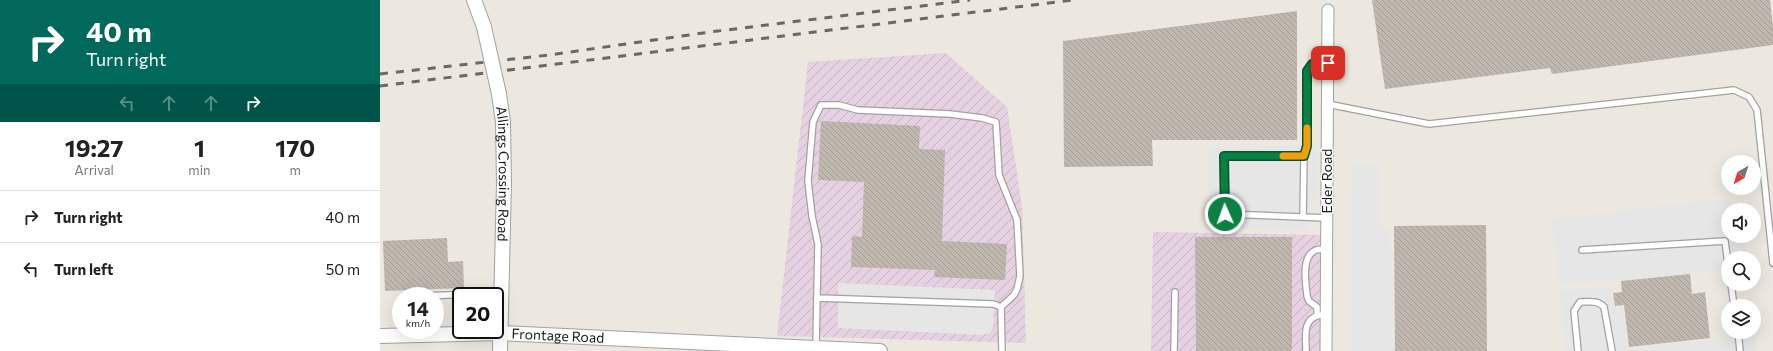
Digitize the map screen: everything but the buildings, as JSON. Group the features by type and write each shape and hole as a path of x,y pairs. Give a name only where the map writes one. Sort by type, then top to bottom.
{"street":[{"name":"Allings Crossing Road","path":"474,0 484,26 499,94 503,122 504,184 501,287"},
{"name":"Eder Road","path":"1326,351 1322,315 1327,218 1328,10"},
{"name":"Frontage Road","path":"504,334 880,351"},
{"name":"Frontage Road","path":"380,336 392,335"},
{"name":"Allings Crossing Road","path":"500,339 500,351"}],"lane":[{"path":"1303,217 1304,156 1307,146 1307,71 1312,64 1328,63"},
{"path":"1327,104 1429,124 1734,90 1749,97 1757,110 1773,263"},
{"path":"816,347 818,244 812,216 808,180 812,122 821,106 839,106 858,110 950,114 982,118 996,122 999,175 1017,220 1020,276 1014,295 1001,307 1002,351"},
{"path":"1304,156 1224,156 1223,169 1225,214 1327,218"},
{"path":"1582,250 1724,241 1726,251"},
{"path":"1306,351 1307,323 1310,319 1322,315 1309,301 1307,296 1306,261 1314,250 1326,249"},
{"path":"1174,351 1175,292"},
{"path":"818,298 993,304 1001,307"},
{"path":"1578,351 1574,311 1580,302 1600,303 1604,308 1612,351"},
{"path":"1739,339 1740,351"}],"shaded area":[{"path":"946,53 1007,107 1022,206 1026,343 777,336 808,62"},
{"path":"1317,145 1317,200 1309,208 1308,230 1209,227 1209,148 1265,149 1265,146"},
{"path":"1352,164 1379,164 1379,225 1383,228 1390,228 1391,273 1393,274 1394,351 1351,351"},
{"path":"1729,198 1730,203 1721,203 1721,243 1745,243 1746,251 1721,251 1721,270 1622,281 1621,279 1559,285 1552,219"},
{"path":"1153,232 1324,235 1322,351 1151,351"},
{"path":"838,283 995,290 993,328 990,333 983,335 838,328"},
{"path":"1611,287 1614,308 1623,307 1628,348 1721,338 1756,339 1757,351 1566,351 1560,291"}],"railway":[{"path":"380,74 549,55 710,32 970,0"},
{"path":"380,86 1073,0"}],"slow traffic":[{"path":"1283,156 1304,156 1307,146 1307,128"}],"route":[{"path":"1225,214 1223,169 1224,156 1304,156 1307,146 1307,71 1312,64 1328,63"}]}
